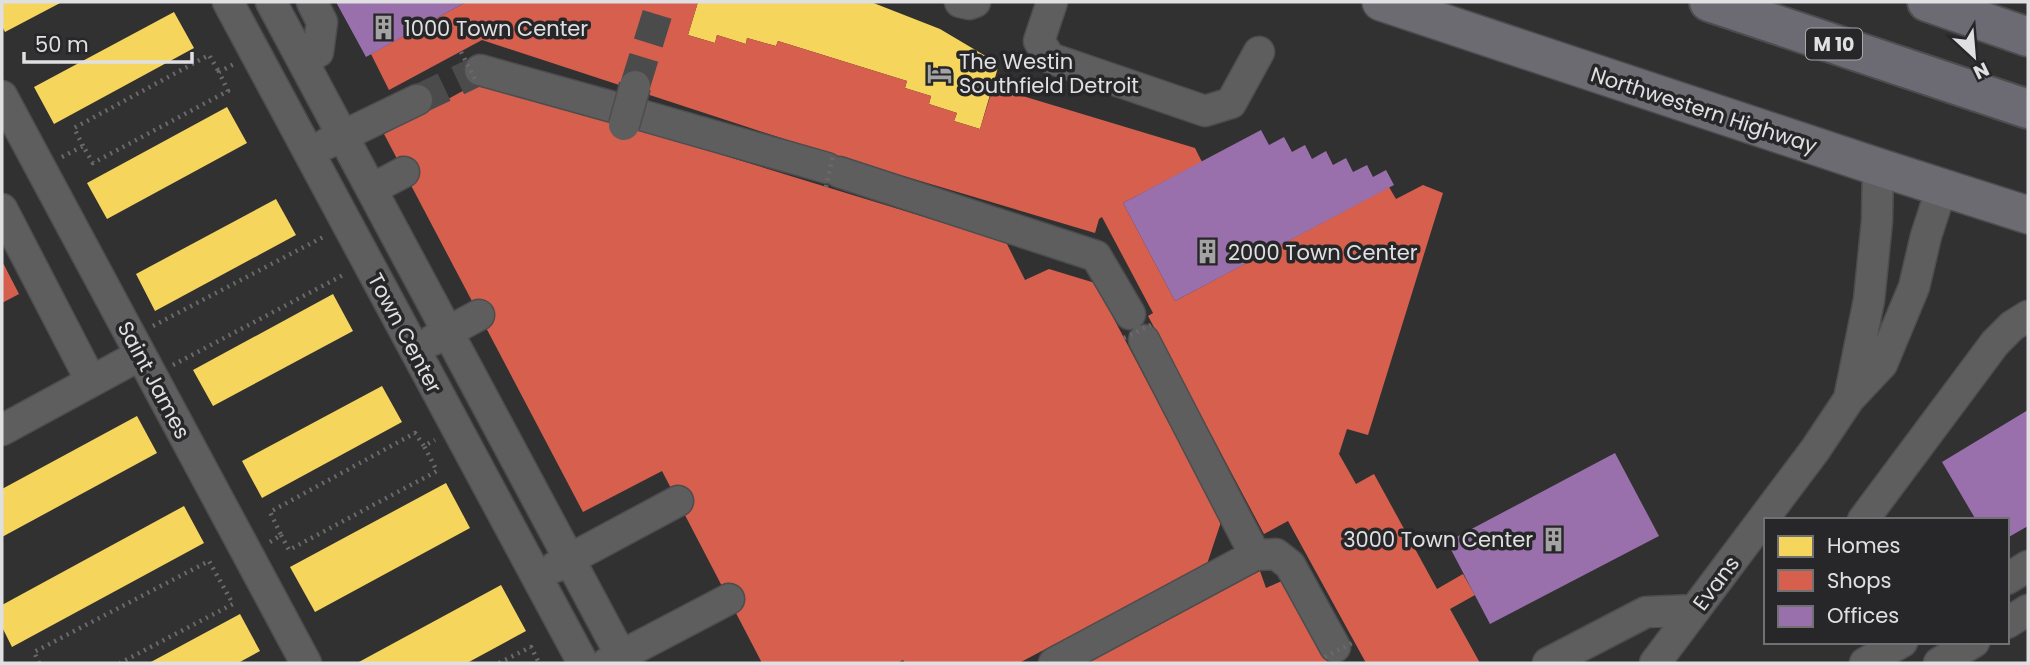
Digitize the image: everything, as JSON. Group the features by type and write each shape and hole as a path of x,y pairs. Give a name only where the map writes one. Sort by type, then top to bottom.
{"highway":[{"name":"M 10","path":"1709,2 2028,109"},
{"path":"1927,2 2028,37"}],"main road":[{"name":"Northwestern Highway","path":"1381,2 2028,215"}],"street":[{"name":"Town Center","path":"228,2 583,663"},
{"name":"Town Center","path":"271,2 571,559 618,661"},
{"path":"303,60 318,52 322,22 312,2"},
{"path":"960,2 975,2"},
{"path":"1052,2 1039,41 1050,58 1205,111 1231,103 1259,52"},
{"path":"472,69 626,116 831,170 1096,256 1138,329 1255,555"},
{"path":"626,116 635,86"},
{"name":"Saint James","path":"2,96 306,663"},
{"path":"310,153 417,100"},
{"name":"Evans","path":"1849,399 1869,300 1877,221 1878,167"},
{"path":"372,189 404,173"},
{"name":"Evans","path":"1655,663 1815,450 1849,399 1882,364 1914,287 1926,236 1942,187"},
{"path":"2,209 91,381"},
{"path":"414,350 479,315"},
{"path":"1864,518 1995,343 2012,326 2028,316"},
{"path":"2,430 140,355"},
{"path":"537,577 678,502"},
{"path":"1054,663 1255,555 1276,554 1290,565 1340,654"},
{"path":"2009,578 2028,566"},
{"path":"618,661 729,599"},
{"path":"1548,663 1646,612 1695,610"},
{"path":"2009,622 2028,610"},
{"path":"1865,663 1898,644"},
{"path":"1939,663 1971,644"}],"path":[{"path":"209,55 228,91 93,163 83,146 74,128 209,55"},
{"path":"219,72 240,61"},
{"path":"61,158 83,146"},
{"path":"152,326 335,231"},
{"path":"173,365 355,269"},
{"path":"415,433 424,446 436,471 289,550 281,535 270,512 415,433"},
{"path":"424,446 444,436"},
{"path":"269,542 281,535"},
{"path":"39,663 34,652 209,561 233,604 120,663"},
{"path":"499,663 531,646 539,663"}],"building: Homes":[{"path":"2,2 62,2 5,32 2,26"},
{"name":"The Westin Southfield Detroit","path":"698,2 871,2 940,29 999,64 980,129 954,121 957,113 929,104 931,96 905,88 907,81 778,41 776,46 747,38 746,44 717,35 715,43 688,35"},
{"path":"174,12 194,48 54,124 34,87"},
{"path":"227,107 247,143 107,219 87,183"},
{"path":"276,199 296,235 155,311 136,274"},
{"path":"333,294 353,331 213,406 193,370"},
{"path":"382,386 402,422 262,498 242,461"},
{"path":"137,416 157,453 2,537 2,489"},
{"path":"446,483 470,528 315,612 290,567"},
{"path":"184,506 204,543 12,647 2,627 2,605"},
{"path":"501,585 526,631 467,663 357,663"},
{"path":"240,614 260,651 238,663 149,663"}],"building: Shops":[{"path":"466,2 698,2 688,35 715,43 717,35 746,44 747,38 776,46 778,41 907,81 905,88 931,96 929,104 957,113 954,121 980,129 993,87 1195,148 1202,162 1123,203 1175,301 1389,187 1396,199 1423,185 1443,193 1368,435 1347,429 1339,454 1356,484 1374,474 1437,589 1463,574 1475,595 1450,609 1480,663 1366,663 1288,521 1264,534 1148,316 1153,313 1102,217 1095,233 833,155 482,40 389,90 371,54"},
{"path":"481,81 1006,242 1025,280 1049,269 1095,283 1221,522 1207,564 1019,663 905,663 903,660 897,663 762,663 662,471 583,512 384,134"},
{"path":"2,261 19,294 2,303"},
{"path":"1260,571 1266,588 1284,580 1328,663 1088,663"}],"building: Offices":[{"name":"1000 Town Center","path":"336,2 466,2 366,57"},
{"name":"2000 Town Center","path":"1261,130 1269,145 1284,137 1292,152 1305,145 1312,159 1326,151 1333,165 1346,158 1353,172 1367,165 1373,177 1386,170 1394,185 1175,301 1123,203"},
{"path":"2028,410 2028,526 2009,537 2009,518 1975,518 1942,462"},
{"name":"3000 Town Center","path":"1615,453 1659,536 1490,624 1447,542"}],"tunnel":[{"path":"635,86 661,2"},
{"path":"417,100 480,70"}],"place":[{"name":"1000 Town Center","path":"384,28"},
{"name":"The Westin Southfield Detroit","path":"939,73"},
{"name":"2000 Town Center","path":"1208,252"},
{"name":"3000 Town Center","path":"1553,539"}]}
